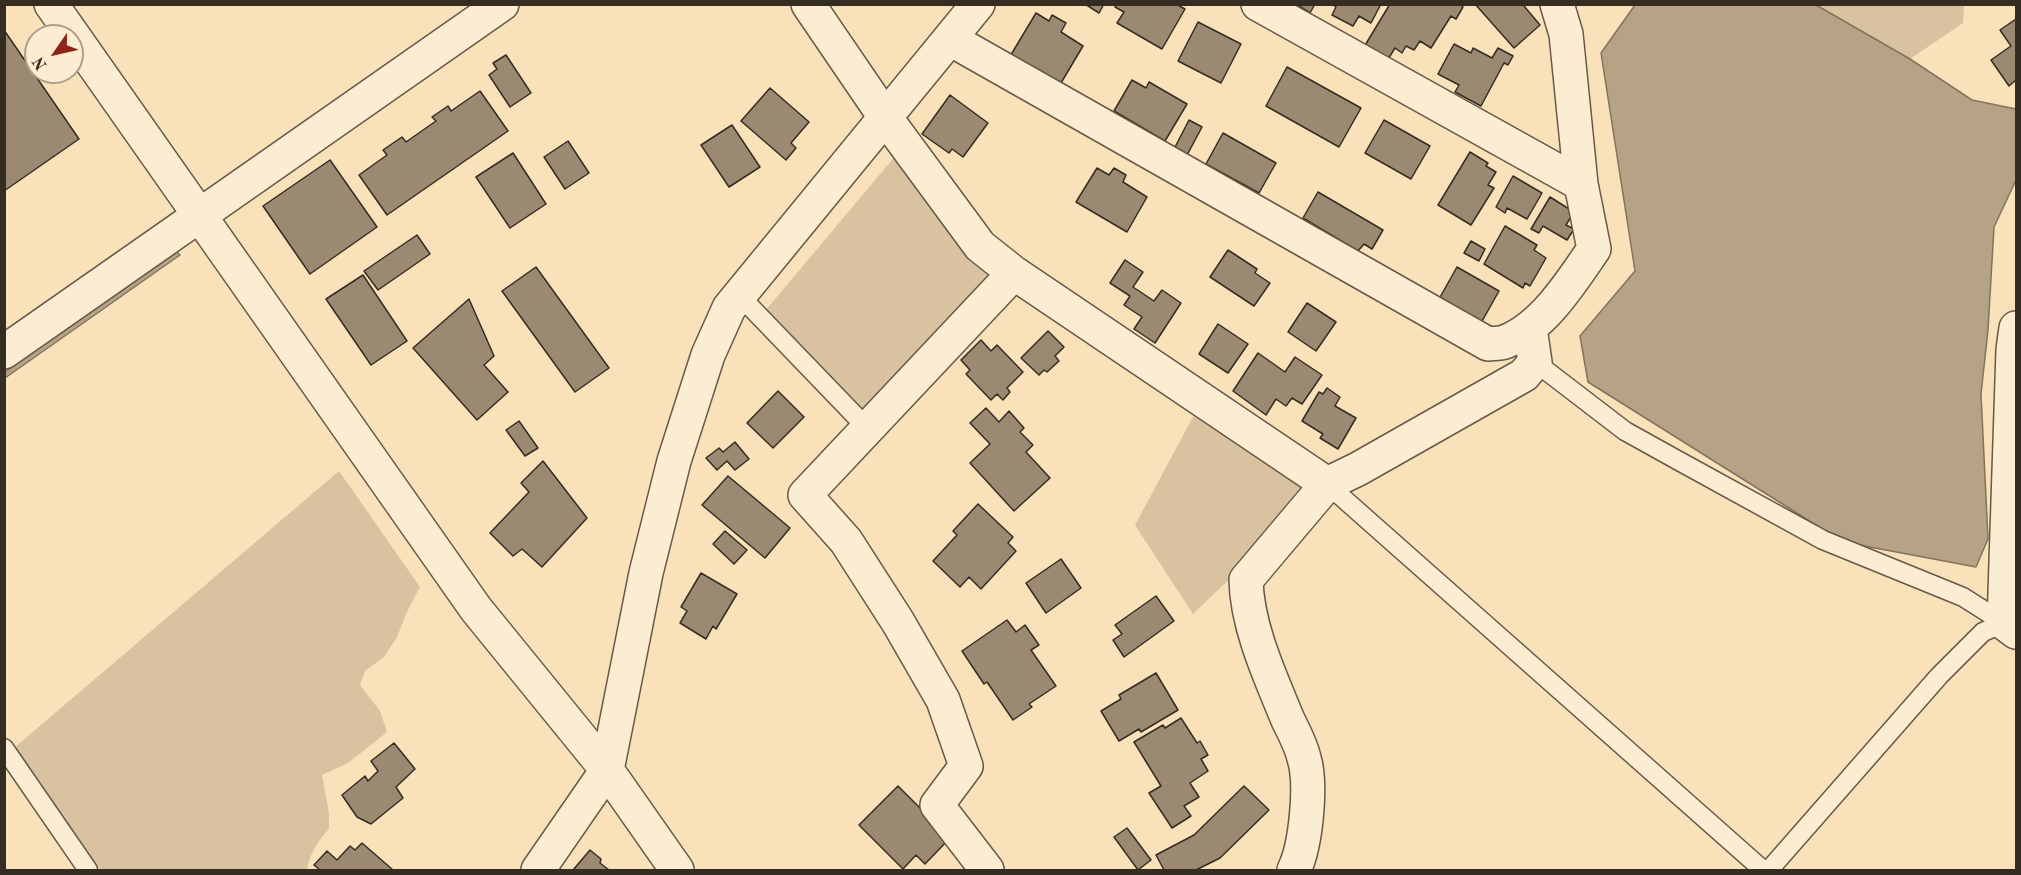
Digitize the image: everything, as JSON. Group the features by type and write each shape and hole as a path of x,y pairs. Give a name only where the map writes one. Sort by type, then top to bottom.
{"street":[{"path":"51,4 476,609 608,770 677,870"},
{"path":"4,352 502,4"},
{"path":"808,4 885,117 980,246 1014,273 1327,484"},
{"path":"538,870 608,770 646,573 675,461 708,355 729,308 978,4"},
{"path":"1258,4 1581,184"},
{"path":"950,39 1488,344 1506,342 1530,328 1567,289 1594,249 1581,184 1566,34 1557,4"},
{"path":"987,870 937,805 966,766 943,700 898,622 846,541 805,495 1014,273"},
{"path":"1303,867 1308,810 1305,759 1275,688 1257,637 1246,600 1246,580 1327,484 1358,469 1524,375 1535,362 1530,328"},
{"path":"2010,628 2013,350 2016,328"}],"lane":[{"path":"739,296 868,429"},
{"path":"1535,362 1625,431 1689,467 1823,540 1963,597 2010,628"},
{"path":"1327,484 1763,870"},
{"path":"1769,870 1939,676 1983,632 2010,628"},
{"path":"4,748 88,870"}],"shaded area":[{"path":"1635,5 1816,5 1910,59 1972,100 2016,109 2016,180 1994,227 1988,330 1981,394 1988,539 1976,567 1843,542 1588,382 1580,336 1635,271 1601,53"},
{"path":"1816,5 1964,5 1963,23 1910,59"},
{"path":"897,154 1005,276 869,417 765,311"},
{"path":"177,252 180,255 5,378 5,372"},
{"path":"1209,414 1311,479 1243,566 1193,614 1135,525 1193,417"},
{"path":"339,471 420,587 397,637 384,657 365,671 360,685 380,711 387,732 348,763 322,775 329,813 329,829 315,848 307,870 101,870 14,748"}],"building":[{"path":"1085,4 1104,4 1099,13"},
{"path":"1117,4 1176,4 1185,9 1162,49 1117,23 1124,12 1115,7"},
{"path":"1296,4 1315,4 1310,13"},
{"path":"1332,4 1381,4 1371,23 1359,16 1353,26 1332,15 1336,7"},
{"path":"1390,4 1459,4 1463,7 1456,19 1451,16 1431,48 1420,41 1414,50 1406,46 1402,53 1395,48 1387,61 1364,47"},
{"path":"1475,4 1525,4 1524,6 1540,25 1514,48"},
{"path":"1036,13 1049,21 1052,15 1066,23 1061,32 1083,46 1058,88 1009,58"},
{"path":"2016,19 2016,80 2009,86 1991,60 2011,46 2000,30"},
{"path":"1198,22 1241,44 1221,83 1178,61"},
{"path":"4,30 24,59 24,84 41,84 79,139 4,191"},
{"path":"1454,44 1471,53 1473,48 1492,58 1498,48 1513,56 1508,65 1504,63 1481,106 1455,92 1459,85 1438,74"},
{"path":"506,55 531,93 510,107 489,75 497,69 493,63"},
{"path":"1287,67 1361,108 1339,147 1266,106"},
{"path":"1132,80 1146,88 1149,82 1187,104 1165,141 1114,111"},
{"path":"770,88 809,122 791,143 796,148 786,160 741,121"},
{"path":"480,91 508,131 387,215 359,175 387,155 383,150 402,137 406,142 436,121 432,117 448,106 451,111"},
{"path":"950,95 988,123 963,157 952,149 949,153 922,134"},
{"path":"1189,120 1202,127 1186,157 1173,151"},
{"path":"1384,120 1430,146 1411,179 1365,153"},
{"path":"732,125 760,167 729,187 701,145"},
{"path":"1223,133 1276,163 1259,193 1206,164"},
{"path":"568,141 589,173 565,189 544,157"},
{"path":"1470,152 1488,163 1486,166 1496,172 1488,185 1494,188 1471,225 1438,205"},
{"path":"513,153 546,204 510,228 476,177"},
{"path":"330,160 377,227 310,274 263,206"},
{"path":"1097,168 1109,175 1114,168 1126,175 1123,182 1147,197 1127,232 1076,202"},
{"path":"1513,176 1542,193 1527,219 1507,208 1505,213 1496,207"},
{"path":"1318,192 1383,230 1372,249 1364,244 1358,251 1303,218"},
{"path":"1550,197 1574,212 1566,225 1574,229 1567,240 1543,226 1539,233 1531,229"},
{"path":"1505,226 1537,245 1534,250 1546,258 1530,286 1525,283 1523,288 1484,264"},
{"path":"417,235 430,254 378,290 364,271"},
{"path":"1471,241 1485,249 1479,261 1464,253"},
{"path":"1228,250 1257,269 1255,273 1270,283 1254,306 1210,277"},
{"path":"1125,260 1143,272 1133,287 1154,301 1162,290 1181,303 1155,343 1134,329 1142,317 1124,305 1130,296 1110,283"},
{"path":"536,267 609,368 575,392 502,291"},
{"path":"1457,267 1499,291 1481,323 1439,299"},
{"path":"363,275 407,341 371,365 326,299"},
{"path":"469,299 494,356 484,365 508,392 477,420 413,348"},
{"path":"1307,303 1336,322 1316,351 1288,332"},
{"path":"1218,324 1248,344 1228,373 1199,354"},
{"path":"1048,331 1064,347 1055,356 1059,361 1047,372 1044,370 1039,375 1021,358"},
{"path":"981,340 991,351 997,345 1023,372 1007,388 1010,392 1003,400 997,394 991,400 966,374 970,370 961,360"},
{"path":"1258,353 1285,372 1295,357 1322,375 1302,404 1292,398 1286,406 1276,399 1266,415 1233,391"},
{"path":"1327,388 1340,397 1335,406 1356,418 1338,449 1320,438 1323,434 1302,421 1319,392 1323,394"},
{"path":"778,391 804,417 773,448 747,423"},
{"path":"986,408 999,422 1009,411 1024,428 1020,432 1033,445 1026,452 1050,478 1014,511 970,463 990,444 970,423"},
{"path":"519,421 538,448 525,456 506,430"},
{"path":"735,442 749,459 735,470 727,461 717,470 706,458 719,448 723,452"},
{"path":"543,461 587,518 542,567 522,549 513,556 490,533 529,492 521,483"},
{"path":"728,476 790,528 765,558 702,505"},
{"path":"978,504 1013,537 1008,543 1016,551 981,589 969,577 960,587 933,561 957,535 953,531"},
{"path":"725,531 747,550 734,564 713,544"},
{"path":"1061,559 1081,588 1046,613 1026,583"},
{"path":"701,573 737,594 716,629 713,626 706,639 680,623 687,611 681,607"},
{"path":"1156,596 1174,621 1124,657 1113,640 1122,634 1115,625"},
{"path":"1007,620 1016,632 1025,625 1039,645 1031,650 1056,686 1029,704 1032,707 1013,720 987,682 984,684 962,651"},
{"path":"1156,673 1178,710 1141,732 1139,729 1119,741 1101,711 1121,699 1119,695"},
{"path":"1181,718 1197,743 1200,741 1208,755 1201,759 1208,771 1190,783 1199,797 1184,806 1191,816 1172,828 1149,793 1161,786 1134,742 1163,725 1165,728"},
{"path":"394,743 415,769 396,787 403,798 371,824 357,817 342,795 365,776 368,781 378,771 371,761"},
{"path":"898,786 950,838 925,864 916,855 903,869 859,825"},
{"path":"1244,786 1269,810 1220,858 1196,870 1164,870 1156,855 1194,835"},
{"path":"1127,828 1151,860 1138,870 1114,837"},
{"path":"362,843 393,870 320,870 314,865 327,851 337,860 350,846 355,850"},
{"path":"590,850 601,859 600,863 609,870 573,870"}]}
